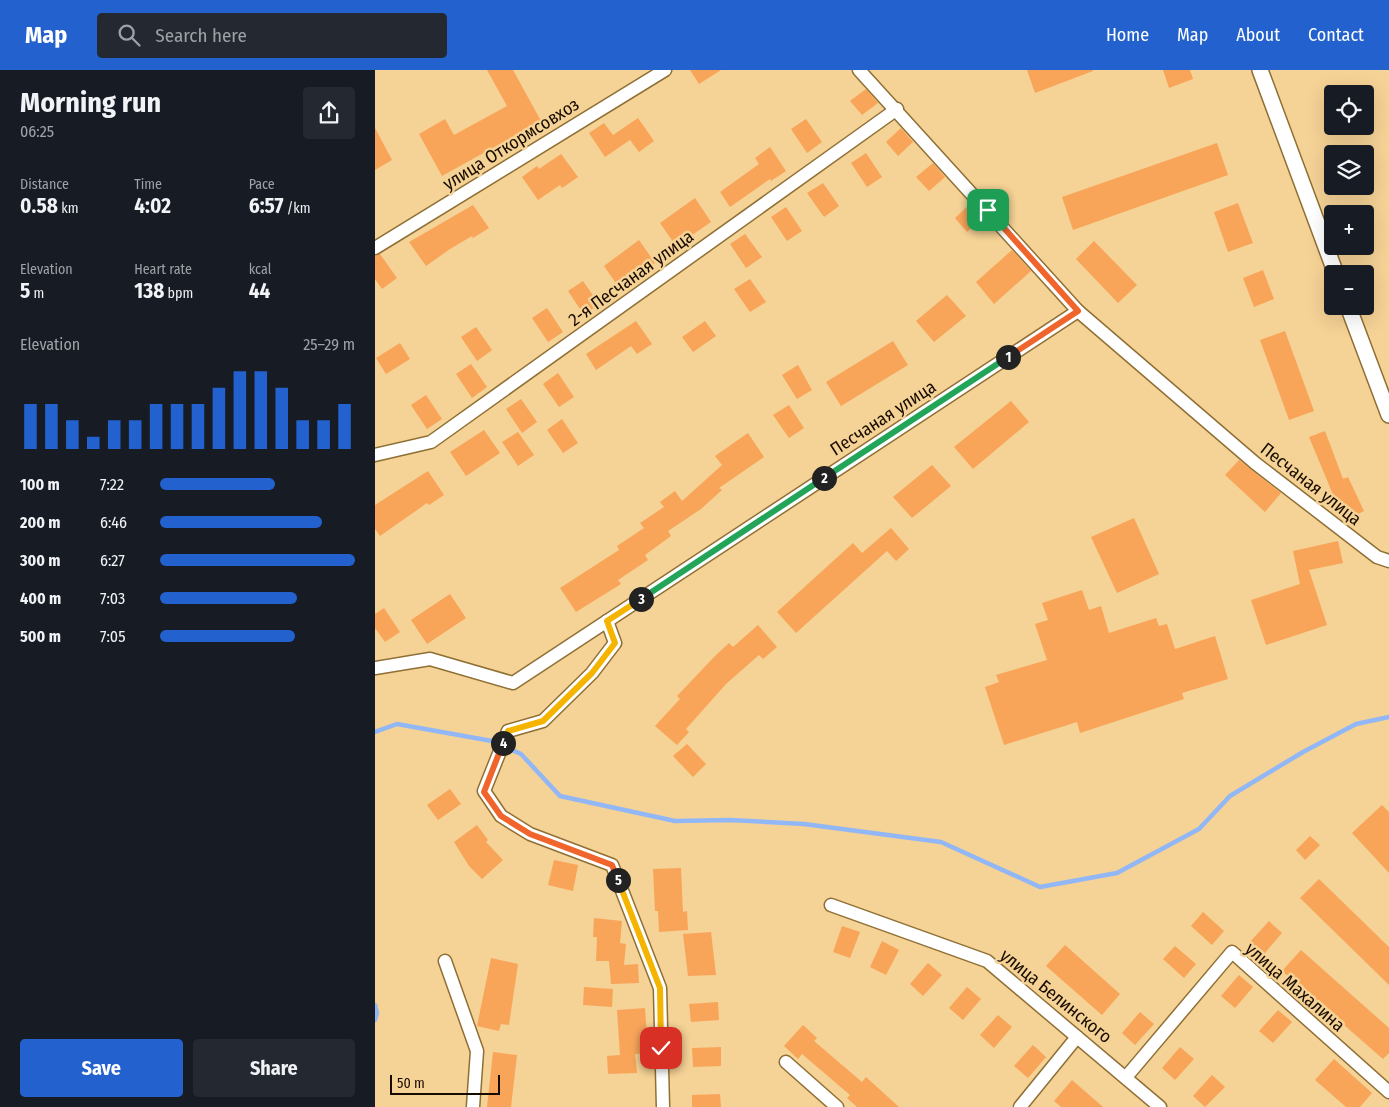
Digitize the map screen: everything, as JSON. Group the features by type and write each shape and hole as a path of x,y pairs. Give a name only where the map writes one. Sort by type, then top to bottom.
{"street":[{"name":"улица Откормсовхоз","path":"375,248 665,70"},
{"path":"859,70 897,109"},
{"path":"1260,70 1333,265"},
{"name":"Песчаная улица","path":"897,109 1078,311 1255,463 1377,557 1389,561"},
{"name":"2-я Песчаная улица","path":"375,455 431,442 897,109"},
{"name":"Песчаная улица","path":"375,668 430,659 513,683 1078,311"},
{"path":"1351,315 1389,415"},
{"path":"607,621 615,643 592,673 543,721 508,731 484,792 501,816 530,834 612,865 660,988 663,1107"},
{"name":"улица Белинского","path":"831,905 987,961 1077,1037 1127,1076 1160,1107"},
{"name":"улица Махалина","path":"1127,1076 1232,952 1389,1092"},
{"path":"445,961 477,1051 473,1107"},
{"path":"1021,1107 1077,1037"},
{"path":"786,1062 837,1107"}],"building":[{"path":"487,70 513,70 541,121 442,176 419,134 445,119 454,135 507,106"},
{"path":"690,70 721,70 699,84"},
{"path":"1027,70 1093,70 1093,71 1035,93"},
{"path":"1163,70 1190,70 1193,79 1169,88"},
{"path":"866,89 878,103 862,115 850,101"},
{"path":"638,118 654,141 639,152 630,140 605,157 589,133 604,123 613,135"},
{"path":"806,119 822,142 807,153 791,129"},
{"path":"375,128 392,160 375,170"},
{"path":"901,128 913,142 898,156 886,142"},
{"path":"1217,143 1228,175 1073,230 1062,197"},
{"path":"770,147 786,171 771,181 770,179 730,207 720,192 759,164 755,158"},
{"path":"866,153 882,177 867,187 851,163"},
{"path":"561,154 578,177 562,188 560,185 538,200 522,177 537,166 539,169"},
{"path":"933,163 945,177 929,191 916,177"},
{"path":"823,183 839,206 824,217 807,193"},
{"path":"695,198 711,222 676,246 660,223"},
{"path":"1238,203 1253,243 1228,252 1214,212"},
{"path":"970,204 982,218 967,232 955,218"},
{"path":"473,205 489,228 450,249 426,266 409,242"},
{"path":"786,207 802,231 787,241 771,217"},
{"path":"745,234 762,257 746,268 730,244"},
{"path":"639,240 655,263 620,289 604,266"},
{"path":"1094,241 1137,285 1118,303 1076,259"},
{"path":"1012,250 1031,271 994,304 976,282"},
{"path":"380,254 397,278 382,289 375,279 375,256"},
{"path":"1263,270 1274,299 1254,307 1243,278"},
{"path":"750,279 766,302 750,312 734,289"},
{"path":"583,281 599,304 584,315 568,291"},
{"path":"947,295 966,316 934,342 916,321"},
{"path":"547,308 563,332 548,342 532,318"},
{"path":"636,321 652,344 637,354 631,346 596,370 586,354"},
{"path":"705,321 716,336 693,352 682,337"},
{"path":"476,327 492,350 477,361 461,337"},
{"path":"1285,331 1314,411 1289,420 1260,340"},
{"path":"893,341 908,365 841,406 826,382"},
{"path":"400,343 410,359 386,374 376,358"},
{"path":"471,364 487,387 472,398 456,374"},
{"path":"798,365 812,390 797,399 782,375"},
{"path":"558,373 574,397 559,407 543,384"},
{"path":"426,395 442,419 427,429 411,405"},
{"path":"521,399 537,422 522,433 506,409"},
{"path":"1011,401 1029,422 973,469 954,447"},
{"path":"789,405 804,428 789,438 773,415"},
{"path":"562,419 578,443 563,453 547,430"},
{"path":"484,430 500,453 466,476 450,452"},
{"path":"1325,431 1343,479 1348,477 1364,511 1352,517 1347,505 1339,509 1309,437"},
{"path":"518,432 534,455 518,466 502,442"},
{"path":"748,433 764,457 719,488 722,490 701,509 668,531 671,536 645,555 648,560 618,580 621,584 576,612 560,588 619,550 617,546 644,528 640,523 664,507 660,502 675,491 682,501 722,465 715,456"},
{"path":"1239,460 1281,493 1265,512 1225,475"},
{"path":"932,465 951,486 912,518 893,497"},
{"path":"428,471 444,495 429,505 427,503 380,536 375,529 375,505"},
{"path":"1134,518 1159,574 1117,593 1091,537"},
{"path":"891,528 909,549 896,561 887,551 796,633 777,612 853,543 862,553"},
{"path":"1338,541 1343,563 1309,570 1327,625 1266,645 1251,600 1300,584 1293,551"},
{"path":"1082,590 1089,610 1101,606 1109,633 1156,618 1159,626 1167,624 1175,649 1215,636 1228,679 1182,693 1184,699 1080,733 1077,722 1004,745 985,687 999,682 996,675 1047,660 1035,624 1048,620 1042,603"},
{"path":"450,594 466,618 427,644 411,620"},
{"path":"384,608 400,632 385,642 375,628 375,614"},
{"path":"758,625 777,647 763,659 759,655 726,684 686,729 689,732 677,745 655,726 680,699 677,696 715,656 729,643 733,647"},
{"path":"687,744 706,764 693,777 673,756"},
{"path":"450,789 461,804 438,820 427,805"},
{"path":"1382,805 1389,812 1389,873 1352,833"},
{"path":"477,825 488,840 486,842 503,860 482,879 469,866 454,842"},
{"path":"1310,836 1320,845 1305,860 1296,850"},
{"path":"554,860 578,865 573,891 548,885"},
{"path":"681,868 683,912 687,911 688,930 659,932 658,911 655,911 653,869"},
{"path":"1319,879 1389,947 1389,985 1300,898"},
{"path":"1203,912 1224,931 1212,945 1191,926"},
{"path":"594,918 622,921 620,943 626,944 624,965 638,964 639,983 611,984 609,961 596,961 597,937 593,937"},
{"path":"1269,921 1282,933 1264,954 1250,942"},
{"path":"842,926 860,932 850,958 833,952"},
{"path":"711,932 716,975 688,976 683,934"},
{"path":"882,941 899,950 886,975 870,967"},
{"path":"1065,945 1120,994 1102,1015 1046,966"},
{"path":"1175,946 1196,964 1184,978 1163,959"},
{"path":"1301,950 1389,1028 1389,1053 1383,1059 1282,971"},
{"path":"491,958 518,964 509,1025 501,1024 499,1031 477,1026"},
{"path":"928,963 942,975 923,996 910,984"},
{"path":"1239,975 1253,987 1235,1008 1221,996"},
{"path":"584,987 613,989 612,1007 583,1005"},
{"path":"967,987 981,999 963,1020 949,1008"},
{"path":"718,1002 719,1020 691,1022 689,1004"},
{"path":"645,1008 648,1053 635,1054 637,1073 608,1074 607,1056 620,1055 617,1010"},
{"path":"1278,1010 1292,1022 1273,1043 1259,1031"},
{"path":"1140,1012 1154,1024 1135,1045 1122,1033"},
{"path":"998,1015 1012,1027 994,1048 980,1035"},
{"path":"803,1025 817,1038 814,1041 862,1082 866,1077 899,1107 857,1107 847,1098 850,1095 802,1054 798,1059 784,1046"},
{"path":"1033,1045 1046,1057 1028,1078 1014,1066"},
{"path":"721,1047 721,1066 693,1067 692,1048"},
{"path":"1180,1047 1194,1059 1175,1080 1162,1068"},
{"path":"493,1052 517,1055 511,1107 487,1107"},
{"path":"1334,1059 1372,1093 1360,1107 1346,1107 1315,1080"},
{"path":"1212,1075 1225,1087 1205,1107 1193,1096"},
{"path":"1072,1080 1103,1107 1061,1107 1054,1101"},
{"path":"720,1094 721,1107 692,1107 692,1095"}],"waterway":[{"path":"375,732 397,724 492,741 521,754 560,796 675,821 730,820 804,824 941,842 1040,887 1117,873 1199,829 1230,796 1303,752 1356,724 1389,717"},
{"path":"375,1005 377,1013 375,1020"}],"route":[{"path":"661,1048 660,988 612,865 530,834 501,816 484,792 508,731 543,721 592,673 615,643 607,621 1078,311 988,210"}]}
